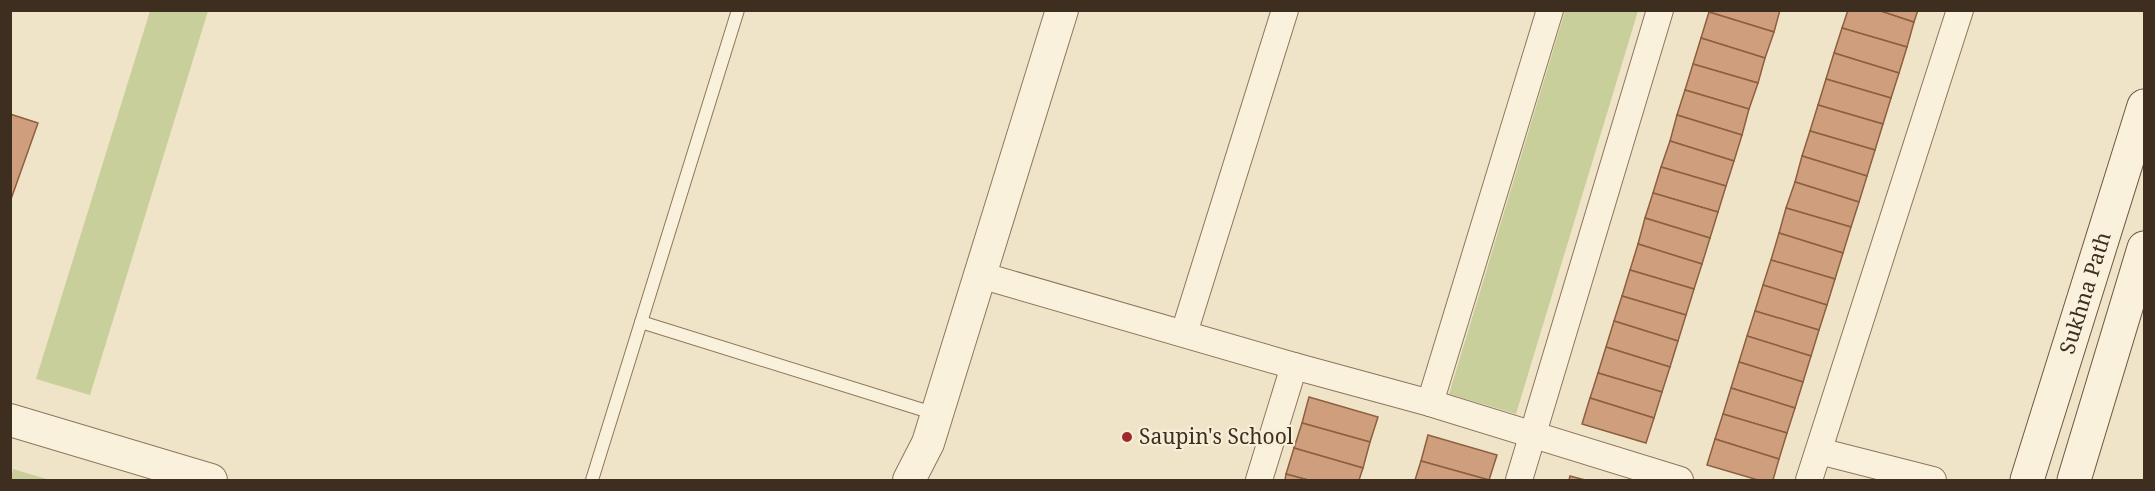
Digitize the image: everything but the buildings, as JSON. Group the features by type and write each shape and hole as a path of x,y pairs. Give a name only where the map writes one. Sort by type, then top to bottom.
{"main road":[{"name":"Sukhna Path","path":"2027,480 2145,106"},
{"name":"Sukhna Path","path":"2074,480 2145,248"}],"street":[{"path":"909,480 928,443 1062,10"},
{"path":"1184,333 1285,10"},
{"path":"1430,403 1550,10"},
{"path":"1519,480 1660,10"},
{"path":"1809,480 1960,10"},
{"path":"980,275 1430,403 1680,480"},
{"path":"1259,480 1294,366"},
{"path":"10,420 211,480"},
{"path":"1819,451 1934,480"}],"lane":[{"path":"592,480 738,10"},
{"path":"641,322 937,414"}],"green space":[{"path":"150,11 208,11 90,395 36,379"},
{"path":"1565,11 1638,11 1516,414 1449,394"},
{"path":"13,469 50,480 11,480"}],"place":[{"name":"Saupin's School","path":"1127,437"}]}
